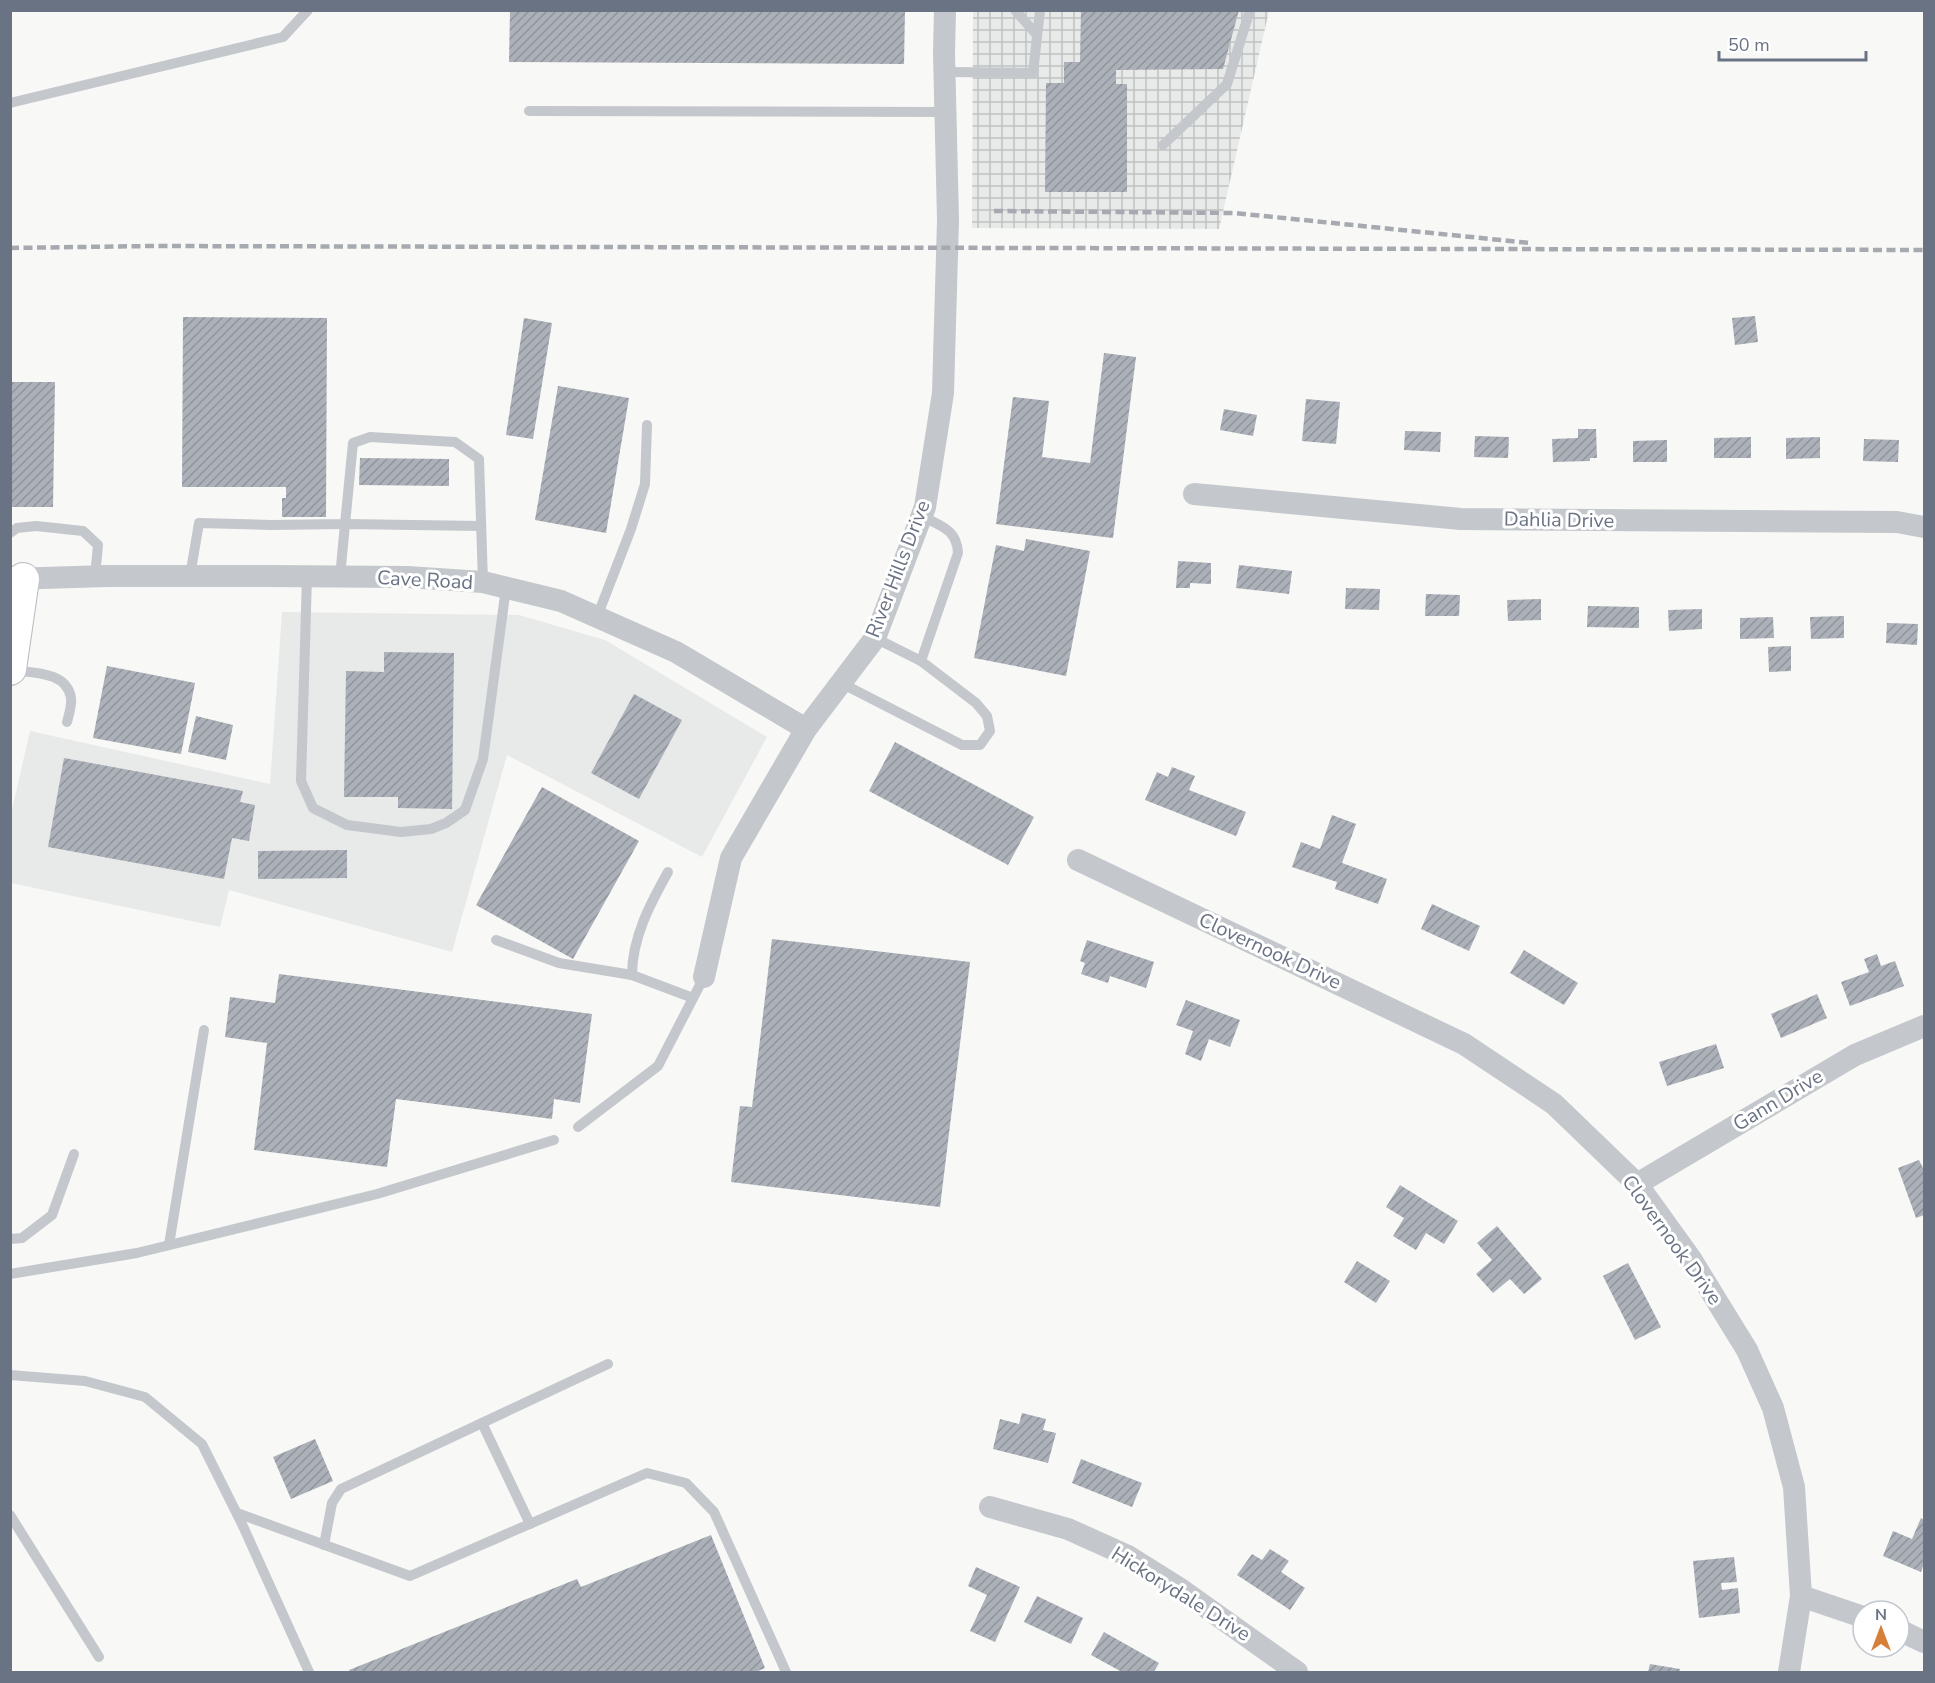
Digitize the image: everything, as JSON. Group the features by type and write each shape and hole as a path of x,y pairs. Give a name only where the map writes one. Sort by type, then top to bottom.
{"main road":[{"path":"10,669 17,579"}],"street":[{"name":"River Hills Drive","path":"704,977 731,858 806,729 875,638 925,507 944,393 948,220 945,10"},
{"name":"Dahlia Drive","path":"1194,494 1461,519 1897,522 1924,527"},
{"name":"Cave Road","path":"17,579 95,576 307,576 407,577 483,582 561,601 676,652 806,729"},
{"name":"Clovernook Drive","path":"1077,860 1464,1044 1554,1104 1637,1184 1691,1259 1747,1350 1773,1408 1794,1487 1802,1596 1789,1672"},
{"name":"Gann Drive","path":"1637,1184 1855,1055 1924,1026"},
{"name":"Hickorydale Drive","path":"990,1507 1068,1529 1128,1556 1179,1588 1297,1672"},
{"path":"1802,1596 1851,1613"}],"lane":[{"path":"10,103 283,37 308,10"},
{"path":"1015,10 1037,35"},
{"path":"946,72 1034,73 1040,10"},
{"path":"1163,145 1227,84 1250,10"},
{"path":"529,111 946,112"},
{"path":"597,617 632,529 645,484 647,425"},
{"path":"340,577 353,443 370,437 455,442 479,459 483,582"},
{"path":"921,661 958,553 957,542 953,534 922,516"},
{"path":"190,576 199,523 481,526"},
{"path":"10,532 17,528 36,526 83,531 98,544 95,576"},
{"path":"307,576 301,782 313,808 347,825 401,832 431,829 446,822 465,810 471,799 483,759 506,588"},
{"path":"841,683 962,745 980,745 990,731 987,716 976,703 921,661 875,638"},
{"path":"10,669 61,679 68,686 71,700 68,722"},
{"path":"632,975 633,957 647,909 668,872"},
{"path":"496,940 559,963 632,975 693,998"},
{"path":"578,1127 658,1066 704,977"},
{"path":"169,1245 204,1030"},
{"path":"10,1274 137,1253 377,1194 554,1140"},
{"path":"10,1239 22,1238 52,1215 74,1154"},
{"path":"324,1545 332,1503 341,1489 608,1364"},
{"path":"10,1374 85,1381 145,1397 202,1443 237,1513 309,1672"},
{"path":"482,1423 530,1524"},
{"path":"237,1513 410,1576 647,1473 686,1483 714,1512 786,1672"},
{"path":"10,1515 99,1657"}],"shaded area":[{"path":"973,11 1269,11 1219,229 972,228"},
{"path":"282,612 519,615 605,640 767,737 702,857 507,755 452,952 229,890 220,927 11,883 11,814 30,731 270,784"}],"building":[{"path":"510,10 905,10 904,64 509,62"},
{"path":"1081,10 1239,10 1223,69 1116,70 1116,84 1127,84 1127,192 1045,192 1046,83 1064,83 1064,62 1080,62"},
{"path":"1755,316 1758,342 1735,345 1732,318"},
{"path":"183,317 327,318 326,517 282,517 282,498 286,498 286,487 182,487"},
{"path":"524,318 552,323 533,439 506,435"},
{"path":"1104,353 1136,357 1113,538 996,524 1013,397 1049,401 1042,457 1090,463"},
{"path":"10,382 55,382 53,507 10,507"},
{"path":"558,386 629,398 606,533 535,520"},
{"path":"1306,399 1340,402 1336,444 1302,441"},
{"path":"1224,409 1257,415 1253,436 1220,430"},
{"path":"1578,429 1596,429 1597,458 1590,458 1590,461 1553,462 1552,439 1578,438"},
{"path":"1405,431 1441,432 1440,452 1404,450"},
{"path":"1475,436 1509,437 1508,458 1474,457"},
{"path":"1751,437 1751,458 1714,458 1714,438"},
{"path":"1820,437 1820,458 1786,459 1786,438"},
{"path":"1864,439 1899,440 1898,462 1863,461"},
{"path":"1667,440 1667,462 1633,462 1633,441"},
{"path":"360,458 449,459 449,486 359,485"},
{"path":"1026,539 1090,551 1066,676 974,658 996,545 1024,551"},
{"path":"1178,561 1211,563 1211,584 1190,583 1190,588 1176,588"},
{"path":"1239,565 1292,571 1289,594 1236,588"},
{"path":"1346,588 1380,589 1379,610 1345,609"},
{"path":"1426,594 1460,595 1459,616 1425,616"},
{"path":"1541,599 1541,620 1508,621 1507,600"},
{"path":"1588,606 1639,607 1639,628 1587,627"},
{"path":"1702,609 1702,629 1669,631 1668,610"},
{"path":"1844,616 1844,638 1811,639 1810,617"},
{"path":"1773,617 1774,638 1740,639 1740,618"},
{"path":"1887,623 1918,624 1917,645 1886,643"},
{"path":"1791,646 1791,671 1769,672 1768,647"},
{"path":"384,652 454,653 452,809 398,808 398,797 344,797 346,671 384,672"},
{"path":"107,666 195,683 181,754 93,738"},
{"path":"634,694 682,720 639,799 591,773"},
{"path":"196,716 233,725 226,760 188,752"},
{"path":"895,742 1034,817 1008,865 869,791"},
{"path":"64,758 243,791 240,802 255,805 249,841 232,838 224,879 48,847"},
{"path":"1172,767 1195,776 1189,790 1246,812 1236,836 1145,800 1157,772 1168,777"},
{"path":"542,787 639,841 573,959 476,905"},
{"path":"1332,815 1356,824 1342,863 1387,879 1378,904 1335,889 1337,882 1292,867 1301,842 1320,849"},
{"path":"347,850 347,878 258,879 258,851"},
{"path":"1432,904 1480,926 1469,951 1421,929"},
{"path":"772,939 970,962 940,1207 731,1182 740,1106 752,1107"},
{"path":"1087,940 1154,962 1146,988 1110,976 1108,983 1081,974 1085,963 1080,961"},
{"path":"1524,950 1578,983 1564,1005 1510,973"},
{"path":"1877,954 1881,966 1895,961 1904,986 1850,1006 1841,982 1869,972 1864,959"},
{"path":"279,974 592,1014 580,1103 554,1099 552,1119 396,1099 387,1167 254,1150 267,1043 225,1037 230,997 275,1003"},
{"path":"1817,994 1827,1018 1781,1038 1771,1014"},
{"path":"1186,1000 1240,1020 1230,1047 1209,1039 1201,1061 1185,1054 1193,1031 1176,1025"},
{"path":"1716,1044 1724,1068 1667,1086 1659,1062"},
{"path":"1919,1160 1924,1170 1924,1215 1916,1218 1898,1168"},
{"path":"1400,1185 1458,1221 1444,1244 1426,1233 1416,1250 1393,1236 1404,1218 1386,1207"},
{"path":"1497,1226 1542,1279 1524,1294 1510,1279 1493,1293 1476,1274 1492,1260 1477,1243"},
{"path":"1357,1261 1390,1281 1376,1303 1344,1282"},
{"path":"1628,1263 1661,1327 1635,1340 1603,1276"},
{"path":"1022,1413 1046,1419 1043,1430 1056,1433 1048,1463 993,1449 1000,1419 1019,1424"},
{"path":"315,1439 333,1481 291,1499 273,1457"},
{"path":"1081,1459 1142,1483 1132,1507 1072,1483"},
{"path":"1921,1518 1924,1520 1924,1563 1921,1572 1883,1556 1893,1531 1912,1539"},
{"path":"711,1535 765,1668 755,1672 350,1672 349,1670 577,1579 581,1587"},
{"path":"1270,1549 1289,1561 1281,1572 1305,1588 1290,1610 1237,1575 1252,1554 1262,1560"},
{"path":"1734,1557 1737,1582 1721,1583 1722,1590 1738,1588 1740,1613 1699,1618 1693,1561"},
{"path":"976,1567 1020,1587 995,1642 970,1631 987,1595 968,1586"},
{"path":"1037,1596 1083,1618 1071,1644 1024,1622"},
{"path":"1104,1632 1159,1663 1154,1672 1122,1672 1091,1655"},
{"path":"1650,1664 1680,1669 1679,1672 1648,1672"}],"railway":[{"path":"994,211 1234,213 1530,243"},
{"path":"10,248 150,246 1924,250"}]}
